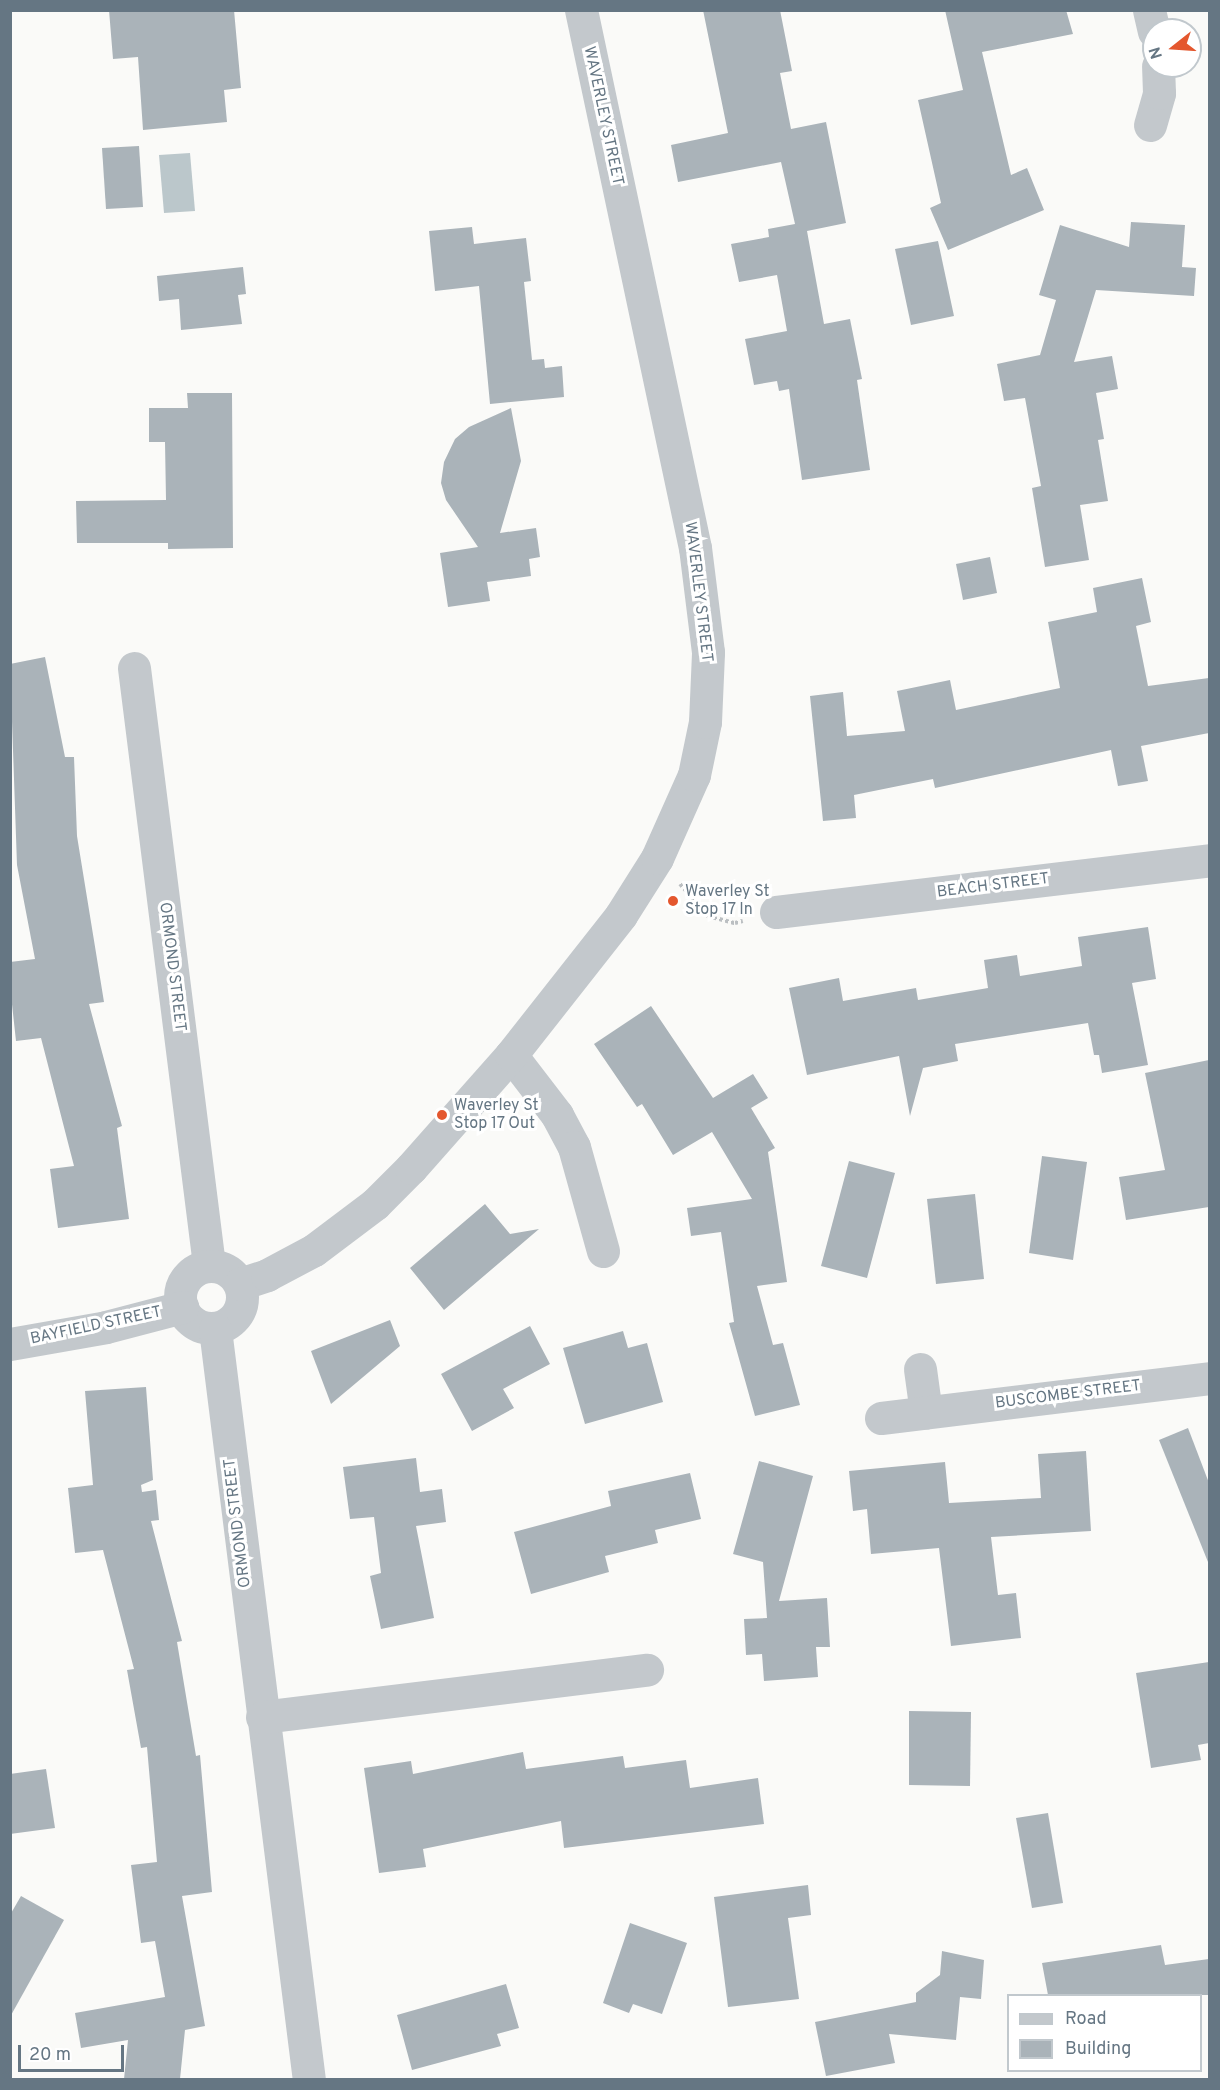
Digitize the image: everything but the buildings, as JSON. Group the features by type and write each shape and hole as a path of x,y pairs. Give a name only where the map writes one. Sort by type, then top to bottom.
{"street":[{"name":"WAVERLEY STREET","path":"240,1284 267,1275 314,1250 375,1204 411,1168 511,1054 621,915 657,858 694,775 705,722 708,652 696,548 581,10"},
{"path":"1150,126 1159,93 1158,78"},
{"name":"ORMOND STREET","path":"134,668 209,1265"},
{"name":"BEACH STREET","path":"776,912 1209,860"},
{"path":"511,1054 558,1115 574,1147 603,1251"},
{"path":"209,1265 230,1272 240,1284 242,1304 233,1321 215,1329 194,1324 182,1307 180,1297 187,1277 209,1265"},
{"name":"BAYFIELD STREET","path":"10,1344 106,1327 182,1307"},
{"name":"ORMOND STREET","path":"215,1329 309,2079"},
{"path":"920,1369 926,1413"},
{"name":"BUSCOMBE STREET","path":"881,1418 1209,1378"},
{"path":"262,1717 647,1670"}],"path":[{"path":"657,858 708,916 735,923"}],"shaded area":[{"path":"190,153 195,211 164,213 159,155"}],"place":[{"name":"Waverley St Stop 17 In","path":"673,901"},
{"name":"Waverley St Stop 17 Out","path":"442,1115"}]}
